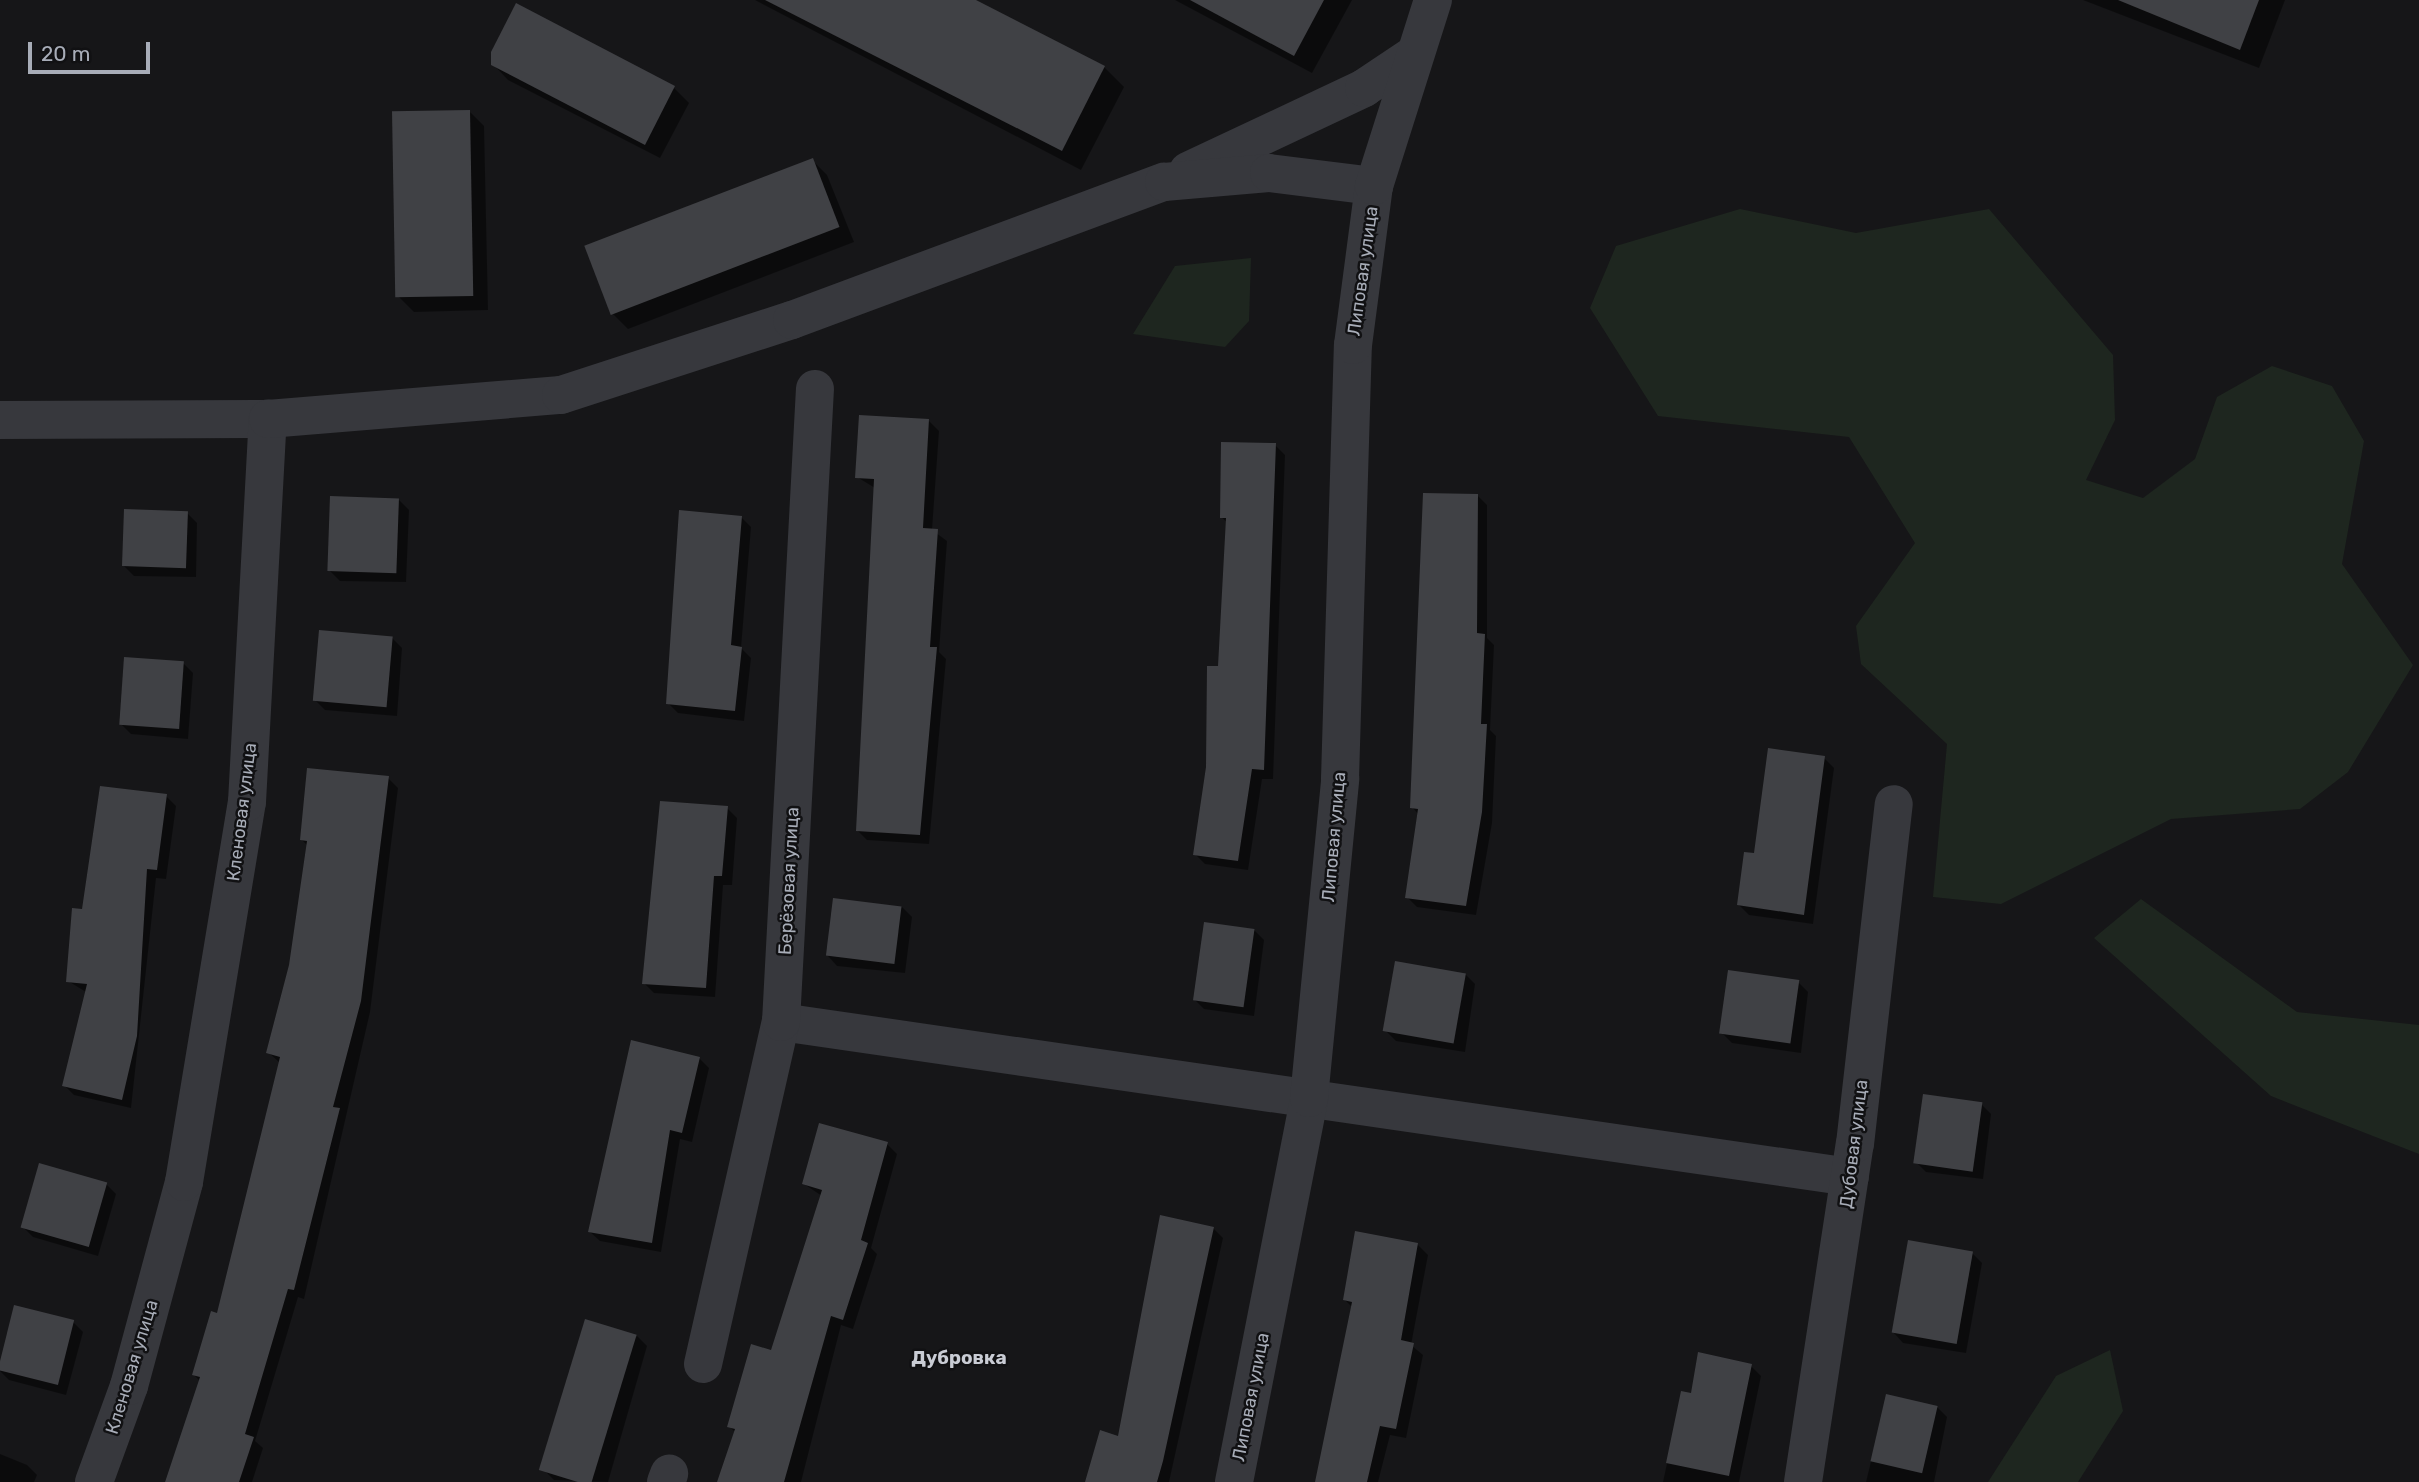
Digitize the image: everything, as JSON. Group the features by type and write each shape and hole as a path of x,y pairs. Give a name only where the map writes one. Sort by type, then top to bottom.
{"street":[{"name":"Липовая улица","path":"1234,1482 1309,1098 1340,779 1353,345 1374,186 1412,56 1433,0"},
{"path":"0,420 268,419 561,395 792,320 1164,182 1364,88 1412,56"},
{"path":"1164,182 1269,173 1374,186"},
{"name":"Берёзовая улица","path":"702,1364 781,1022 815,389"},
{"name":"Кленовая улица","path":"94,1482 129,1386 184,1182 243,830 268,419"},
{"name":"Дубовая улица","path":"1802,1482 1850,1177 1894,804"},
{"path":"781,1022 1850,1177"}],"shaded area":[{"path":"1740,209 1856,233 1989,209 2113,355 2115,420 2086,480 2143,498 2195,459 2217,397 2272,366 2332,386 2364,441 2342,564 2413,665 2348,772 2300,809 2171,819 2001,904 1933,897 1947,744 1861,664 1856,626 1915,543 1849,437 1658,416 1590,308 1616,246"},
{"path":"1251,258 1249,321 1225,347 1133,334 1175,266"},
{"path":"2141,899 2297,1012 2419,1025 2419,1154 2271,1096 2094,938"},
{"path":"2110,1350 2123,1411 2078,1482 1988,1482 2056,1376"}],"building":[{"path":"765,0 976,0 1105,66 1062,151"},
{"path":"1190,0 1324,0 1294,56"},
{"path":"2118,0 2259,0 2240,50"},
{"path":"516,3 675,86 645,145 491,65 491,52"},
{"path":"470,110 473,296 395,297 392,111"},
{"path":"813,158 840,227 611,315 584,246"},
{"path":"859,415 929,419 923,528 938,529 930,647 937,647 920,835 856,831 874,479 855,478"},
{"path":"1221,442 1276,443 1264,770 1252,769 1238,861 1193,855 1206,767 1207,666 1218,666 1226,518 1220,518"},
{"path":"1423,493 1478,494 1477,633 1485,634 1481,724 1487,724 1482,812 1466,906 1405,898 1418,809 1410,808"},
{"path":"330,496 399,498 396,573 327,571"},
{"path":"124,509 188,511 186,568 122,566"},
{"path":"679,510 742,516 731,645 742,647 735,711 666,704"},
{"path":"319,630 393,636 387,707 313,701"},
{"path":"124,657 184,661 179,729 119,725"},
{"path":"1768,748 1825,756 1804,915 1737,905 1744,852 1754,853"},
{"path":"307,768 389,776 361,1001 333,1107 340,1108 294,1290 288,1289 245,1434 254,1437 239,1482 165,1482 200,1377 192,1375 211,1311 217,1313 280,1057 266,1053 289,965 307,841 300,840"},
{"path":"100,786 167,794 157,870 147,869 137,1036 122,1100 62,1086 87,984 66,982 72,908 82,909"},
{"path":"660,801 728,806 722,876 714,876 706,988 642,984"},
{"path":"833,898 901,906 894,964 826,956"},
{"path":"1204,922 1255,929 1244,1007 1193,1000"},
{"path":"1395,961 1466,974 1454,1043 1383,1031"},
{"path":"1728,970 1799,980 1790,1043 1719,1033"},
{"path":"631,1040 700,1057 682,1133 670,1130 652,1243 588,1232"},
{"path":"1923,1094 1982,1102 1973,1172 1913,1163"},
{"path":"819,1123 888,1142 861,1240 868,1243 843,1320 831,1316 784,1482 717,1482 735,1429 727,1427 751,1344 771,1350 822,1190 802,1184"},
{"path":"39,1163 107,1183 89,1247 21,1227"},
{"path":"1160,1215 1214,1227 1163,1461 1157,1482 1085,1482 1100,1430 1118,1436"},
{"path":"1355,1231 1418,1243 1401,1340 1414,1343 1396,1429 1380,1426 1367,1482 1315,1482 1352,1302 1343,1300"},
{"path":"1908,1240 1973,1251 1957,1344 1892,1333"},
{"path":"14,1305 74,1320 58,1385 0,1371"},
{"path":"585,1319 637,1335 592,1482 578,1482 539,1470"},
{"path":"1698,1352 1752,1364 1729,1476 1666,1463 1681,1391 1691,1393"},
{"path":"1886,1394 1938,1406 1922,1473 1870,1461"}],"district":[{"name":"Дубровка","path":"959,1358"}]}
